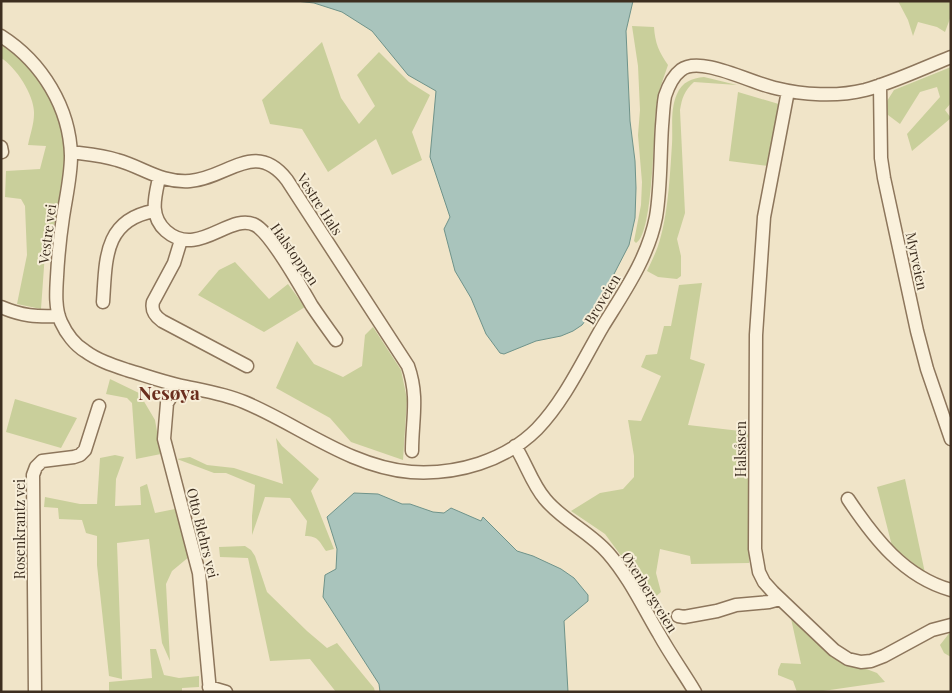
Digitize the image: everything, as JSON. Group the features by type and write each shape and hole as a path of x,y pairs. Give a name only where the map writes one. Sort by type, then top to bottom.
{"street":[{"name":"Vestre vei","path":"1,36 31,60 52,89 64,119 71,152 57,295 59,316 66,331 85,352 109,364 178,385"},
{"name":"Broveien","path":"178,385 209,391 242,401 354,457 398,471 423,473 460,469 489,460 516,446 535,430 561,398 639,266 656,217 665,100 673,78 679,72 688,66 706,66 762,85 788,91 822,94 854,92 880,85 951,57"},
{"name":"Myrveien","path":"880,85 881,158 884,178 927,369 951,439"},
{"name":"Halsåsen","path":"788,91 764,217 756,335 754,549 759,572 764,582 780,599 834,650 848,659 861,662 871,661 932,630 951,625"},
{"path":"1,146 2,152"},
{"name":"Vestre Hals","path":"71,152 117,160 159,178 180,181 206,178 250,161 260,160 281,173 408,366 415,402 412,451"},
{"path":"159,178 155,196 154,211 156,218 162,228 181,240 174,263 153,302 154,314 162,321 247,366"},
{"path":"103,302 108,254 114,234 132,218 154,211"},
{"name":"Halstoppen","path":"181,240 206,237 238,224 256,225 278,251 336,340"},
{"path":"1,307 35,317 59,316"},
{"path":"163,381 163,392 167,403"},
{"name":"Otto Blehrs vei","path":"178,385 167,403 164,439 199,573 210,689"},
{"name":"Rosenkrantz vei","path":"35,692 33,474 36,467 42,461 80,455 85,450 99,406"},
{"name":"Øverbergveien","path":"516,446 526,463 534,483 545,500 592,537 622,571 672,657 695,692"},
{"path":"848,499 890,554 910,571 926,581 951,590"},
{"path":"678,616 684,617 736,605 770,602 780,599"},
{"path":"210,689 226,692"}],"green space":[{"path":"898,1 951,1 951,16 945,32 937,27 918,22 913,36 908,20"},
{"path":"632,26 654,27 658,47 668,65 657,102 650,200 642,235 636,243 634,241 641,205 642,182 638,135 640,110 638,66"},
{"path":"1,41 44,81 64,131 66,154 58,217 46,239 41,309 17,304 27,255 25,206 21,199 5,197 6,171 40,169 46,146 28,145 34,114 31,99 24,83 13,68 1,58"},
{"path":"322,42 341,98 359,124 375,106 357,75 379,52 409,82 430,95 412,132 422,160 392,175 376,139 328,172 302,129 270,124 262,100"},
{"path":"951,67 951,103 945,110 951,118 912,151 907,134 940,97 937,87 920,92 900,124 884,112 887,101 894,90"},
{"path":"704,77 737,85 694,82 684,95 680,110 685,213 677,239 681,256 681,276 677,279 658,277 647,271 658,246 666,209 672,144 673,106 679,90 685,84 695,78"},
{"path":"738,92 782,105 769,166 729,161"},
{"path":"235,262 269,299 288,284 305,307 264,332 198,295 219,270"},
{"path":"702,283 690,359 705,364 688,425 749,432 749,563 691,564 690,556 660,549 656,573 661,592 653,599 605,534 571,511 600,493 623,489 634,477 634,456 628,420 641,421 661,376 641,367 646,355 657,354 664,326 671,326 679,285"},
{"path":"373,327 401,370 407,399 403,460 351,442 330,418 276,388 297,341 314,364 343,377 362,366 365,335"},
{"path":"110,379 139,393 155,420 161,454 136,459 132,403 127,398 106,394"},
{"path":"15,399 77,418 61,448 6,432"},
{"path":"276,438 282,446 319,479 311,491 334,549 326,551 316,538 305,536 307,521 290,498 265,497 252,535 255,485 226,473 214,473 177,459 190,457 207,465 234,468 283,484"},
{"path":"115,455 124,457 116,479 115,506 141,505 140,487 147,484 155,513 175,509 190,556 172,571 166,584 170,661 162,643 149,539 117,543 122,679 109,676 97,565 97,536 86,533 82,520 59,519 58,508 44,507 45,497 80,504 97,504 100,458"},
{"path":"905,479 925,573 892,546 877,487"},
{"path":"245,546 255,556 267,592 327,648 337,643 374,688 375,692 336,692 310,659 270,661 248,558 220,557 219,547"},
{"path":"790,614 848,662 877,673 885,682 816,692 797,692 793,681 778,675 781,663 801,664"},
{"path":"951,631 951,657 944,653 940,645"},
{"path":"150,649 156,649 164,675 179,678 199,676 199,687 182,688 182,692 109,692 109,682 152,678"}],"water":[{"path":"296,1 633,1 626,31 630,121 635,161 635,218 629,245 599,303 582,325 561,336 536,341 504,354 500,353 486,334 471,298 455,271 444,229 450,217 430,157 436,91 408,75 372,31 342,12 314,3"},
{"path":"354,493 378,494 402,504 410,504 433,512 444,513 451,508 481,521 483,517 517,551 561,569 574,578 588,595 588,601 564,621 568,692 380,692 379,684 323,597 325,575 336,569 337,549 327,517"}],"district":[{"name":"Nesøya","path":"169,392"}]}
